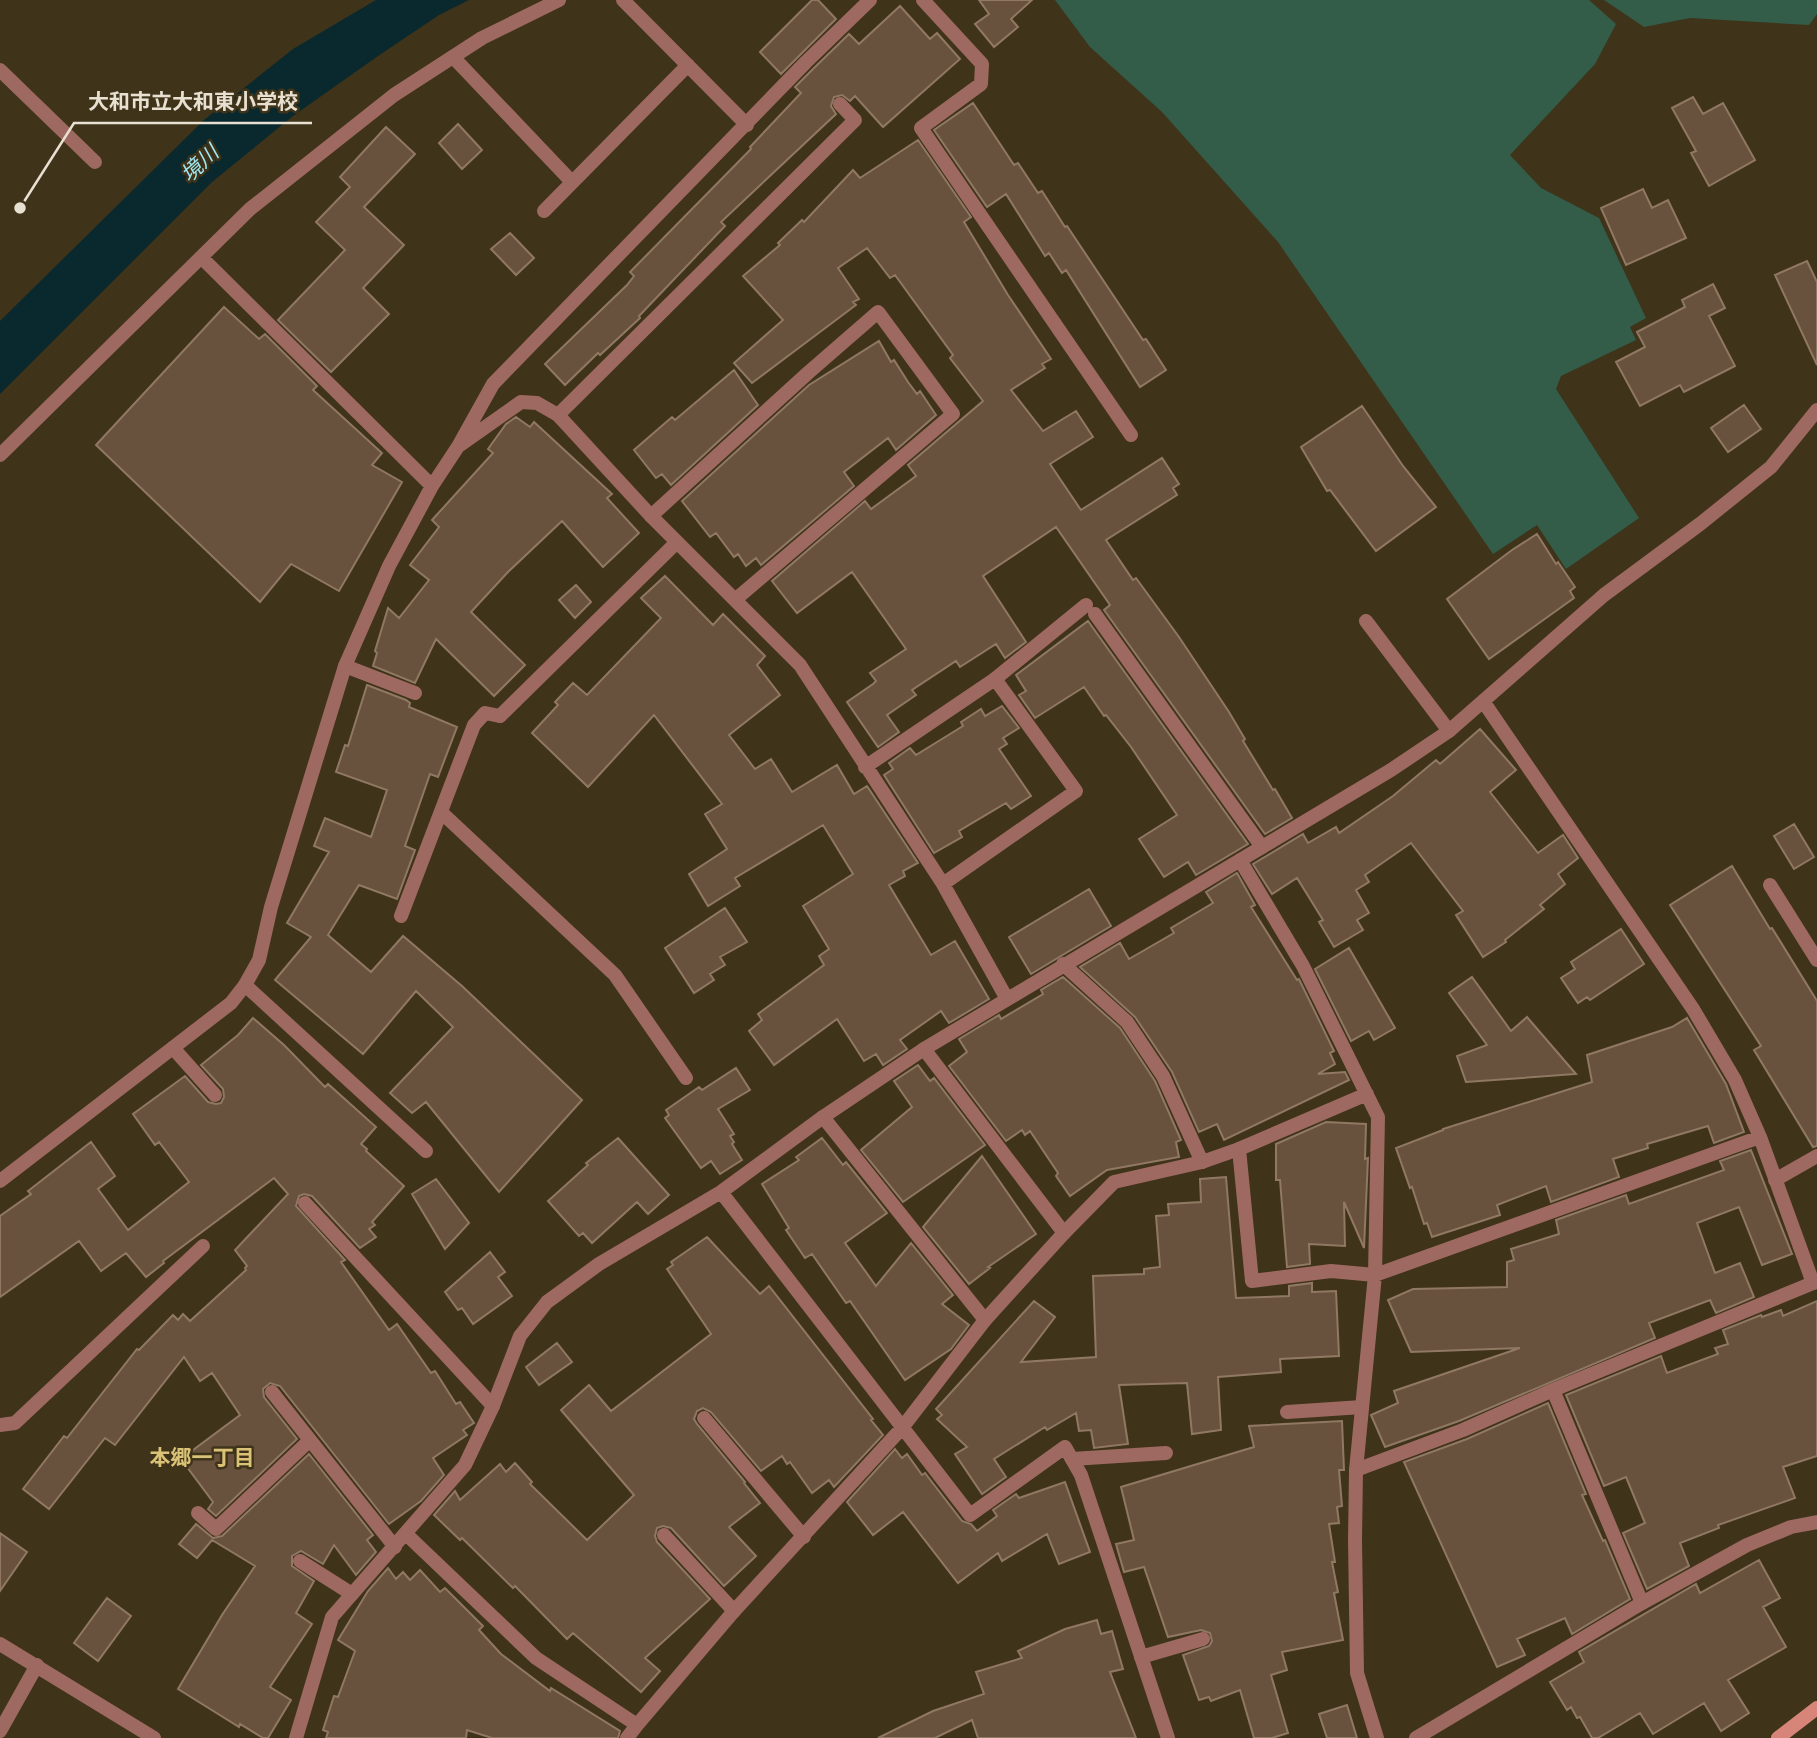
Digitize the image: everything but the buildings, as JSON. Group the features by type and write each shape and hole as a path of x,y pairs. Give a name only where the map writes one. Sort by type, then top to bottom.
{"main road":[{"path":"1778,1738 1817,1708"}],"street":[{"path":"0,454 270,192 394,95 482,38 559,0"},
{"path":"623,0 747,125"},
{"path":"0,1181 231,1003 245,985 259,960 271,907 345,666 389,566 432,486 459,445 493,384 806,62 870,0"},
{"path":"923,0 982,64 981,84 921,128 1131,435"},
{"path":"453,57 572,182"},
{"path":"544,211 688,65"},
{"path":"0,70 94,162"},
{"path":"558,415 855,120 840,104"},
{"path":"201,257 432,486"},
{"path":"651,516 878,313 953,414 736,599"},
{"path":"459,445 521,402 537,403 558,415 651,516 800,665 943,884 1007,999"},
{"path":"296,1738 332,1617 465,1465 493,1406 520,1336 547,1303 599,1264 722,1192 823,1117 924,1049 1391,770 1449,731 1604,595 1771,467 1817,410"},
{"path":"401,916 474,725 485,713 500,716 677,542"},
{"path":"865,767 1091,610 1262,847"},
{"path":"1366,621 1449,731"},
{"path":"345,666 415,693"},
{"path":"943,884 1076,790 995,679"},
{"path":"1356,1470 1463,1430 1813,1283 1760,1137 1735,1080 1693,1009 1483,701"},
{"path":"441,812 615,975 686,1078"},
{"path":"1240,860 1303,966 1378,1116 1375,1275 1356,1470 1357,1673 1377,1738"},
{"path":"1770,885 1817,960"},
{"path":"1063,964 1127,1022 1163,1076 1202,1162"},
{"path":"245,985 426,1151"},
{"path":"173,1048 215,1095"},
{"path":"924,1049 1064,1233"},
{"path":"627,1738 734,1611 902,1428 985,1320 1114,1182 1202,1162 1367,1094"},
{"path":"823,1117 985,1320"},
{"path":"1239,1149 1252,1281 1331,1271 1375,1275 1760,1137"},
{"path":"1775,1180 1817,1156"},
{"path":"722,1192 970,1515 1065,1447 1081,1475 1168,1738"},
{"path":"305,1203 493,1406"},
{"path":"0,1425 15,1423 204,1247"},
{"path":"1553,1390 1642,1603"},
{"path":"272,1392 394,1548"},
{"path":"1287,1412 1362,1407"},
{"path":"704,1418 804,1536"},
{"path":"198,1513 216,1529 310,1440"},
{"path":"1072,1460 1166,1453"},
{"path":"1416,1738 1642,1603 1747,1545 1791,1527 1817,1522"},
{"path":"406,1534 536,1658 637,1725"},
{"path":"664,1535 734,1611"},
{"path":"300,1561 352,1594"},
{"path":"1141,1657 1203,1639"},
{"path":"0,1644 154,1738"},
{"path":"0,1731 37,1665"}],"green space":[{"path":"1055,0 1589,0 1616,24 1595,64 1510,155 1541,188 1599,218 1646,318 1630,327 1636,340 1561,376 1556,389 1639,518 1566,569 1537,525 1493,554 1278,242 1162,112 1090,47"},
{"path":"1604,0 1817,0 1817,14 1809,25 1690,18 1644,27"}],"water":[{"name":"境川","path":"376,0 469,0 439,15 293,116 212,182 0,394 0,321 204,120 293,49"}],"place":[{"name":"大和市立大和東小学校","path":"20,208"}],"district":[{"name":"本郷一丁目","path":"202,1457"}]}
